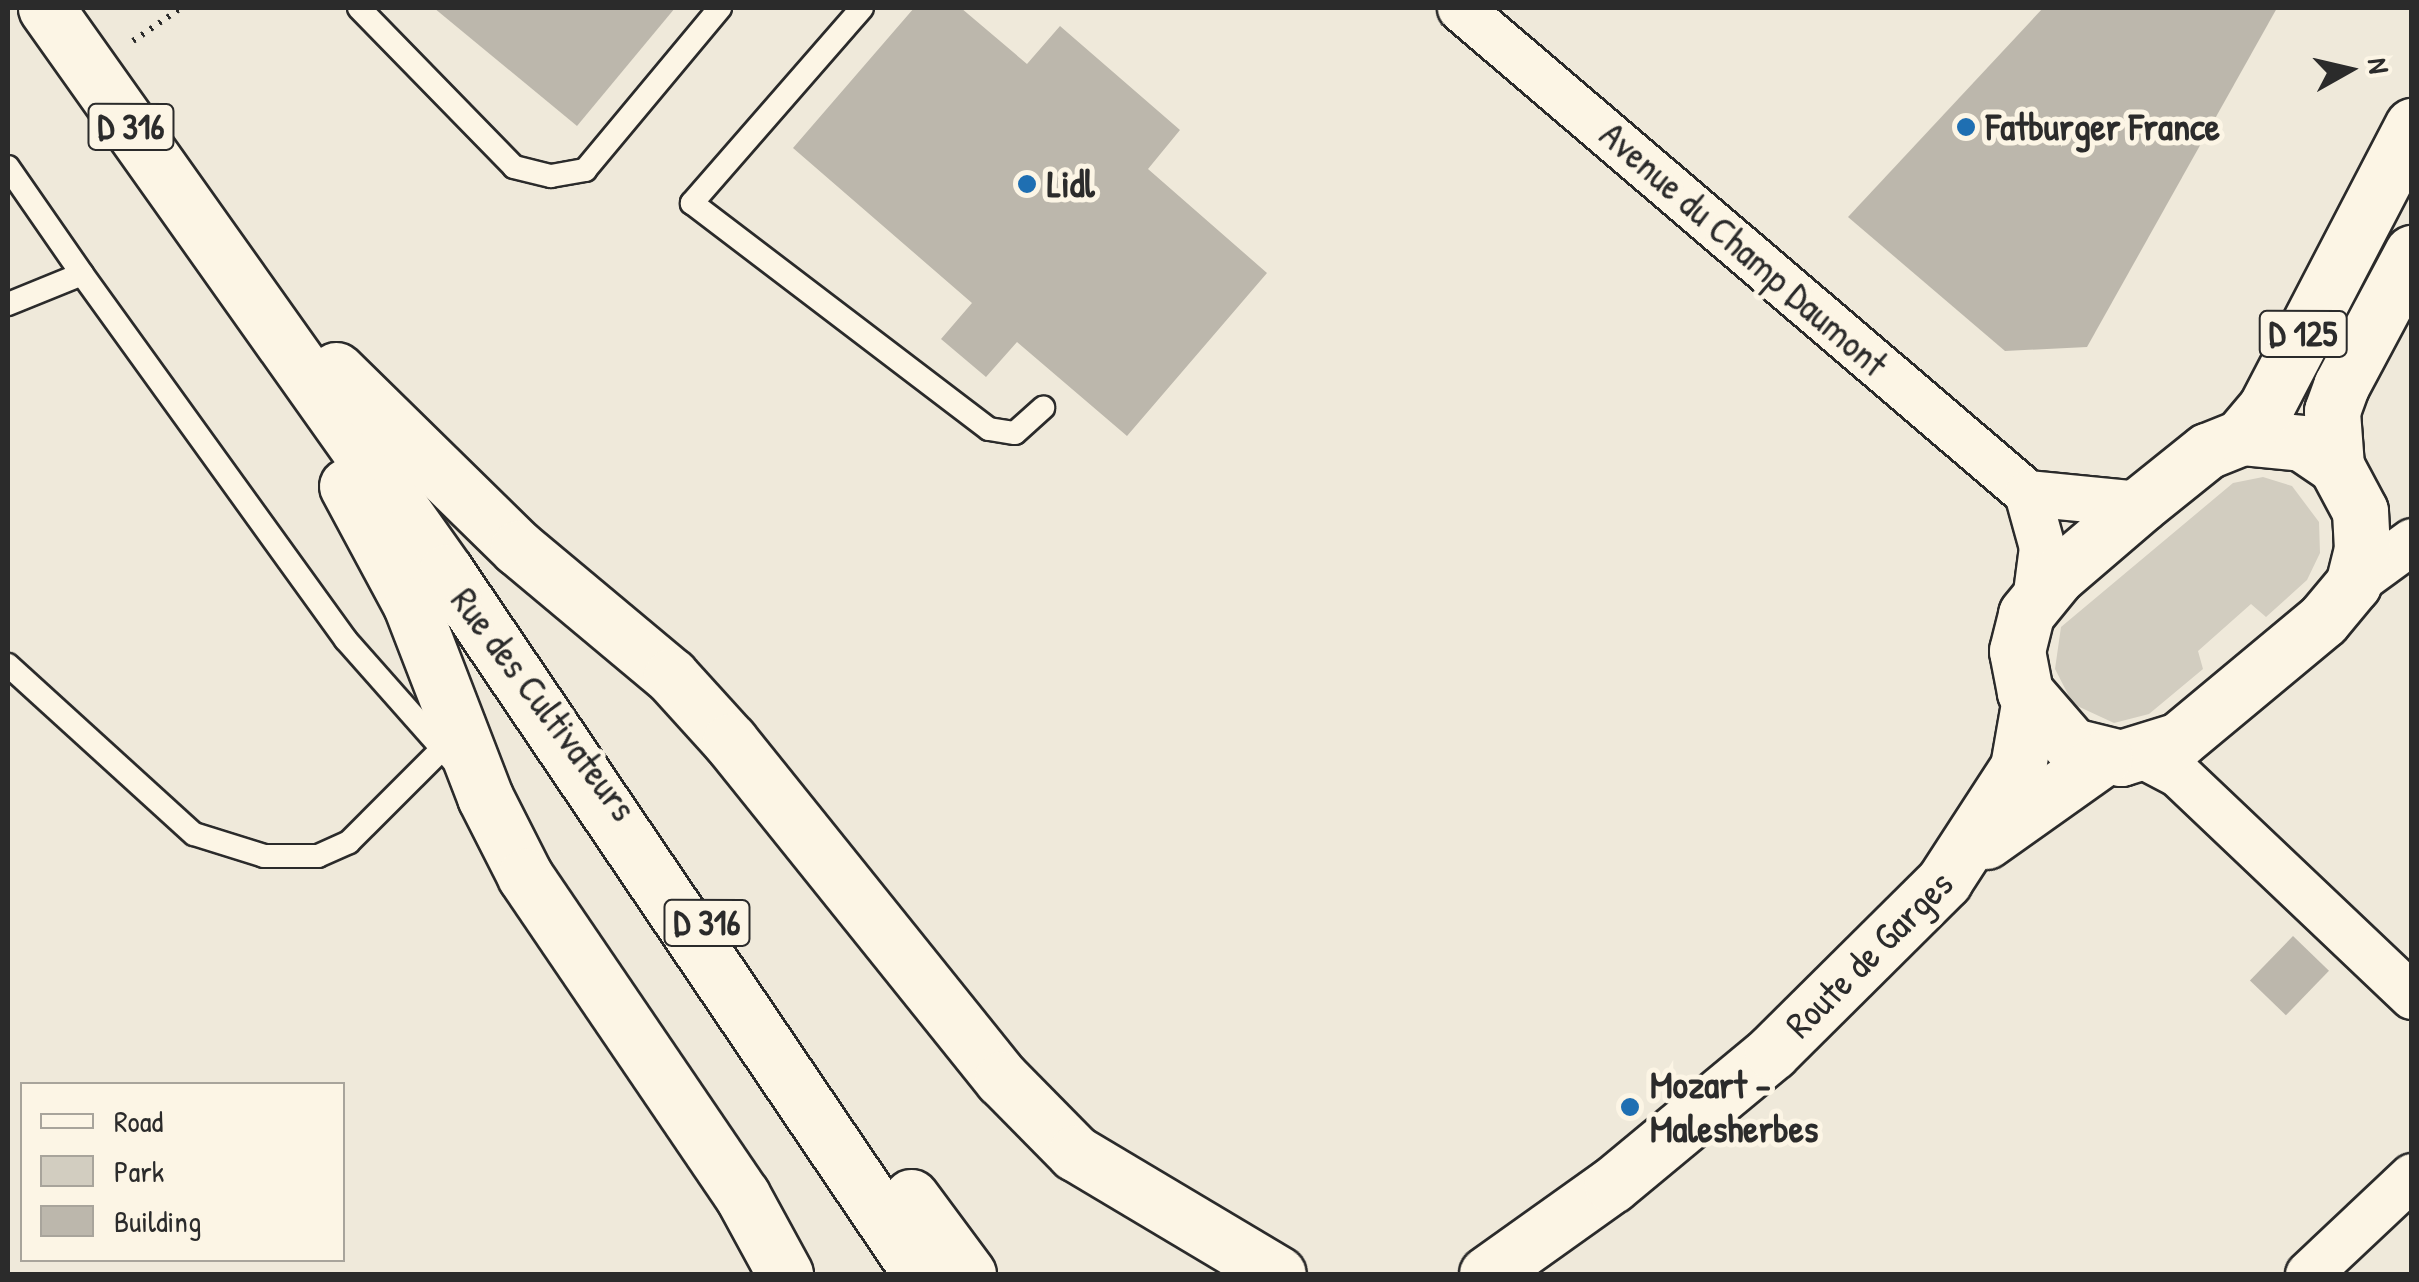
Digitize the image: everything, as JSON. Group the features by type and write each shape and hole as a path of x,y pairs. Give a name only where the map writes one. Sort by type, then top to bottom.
{"main road":[{"name":"D 316","path":"46,8 446,572"},
{"name":"D 125","path":"2241,436 2266,407 2412,126"},
{"path":"215,246 411,605 485,797 568,948 742,1196 785,1274"},
{"path":"215,246 408,444 671,676 730,740 1002,1080 1076,1154 1278,1274"},
{"name":"D 125","path":"2344,479 2332,411 2341,386 2412,253"},
{"path":"2152,756 2072,746 2028,704 2017,651 2035,600 2141,504 2206,451 2241,436 2302,443 2344,479 2362,530 2353,584"},
{"name":"Rue des Cultivateurs","path":"446,572 922,1274"},
{"name":"Rue des Cultivateurs","path":"446,572 968,1274"},
{"name":"Route de Garges","path":"1967,854 2152,756 2322,620 2353,584"},
{"name":"Route de Garges","path":"1487,1274 1612,1185 1772,1052 1967,854 2018,767 2028,704"}],"street":[{"name":"Avenue du Champ Daumont","path":"1460,8 2027,493"},
{"path":"2344,479 2379,508 2412,514"},
{"path":"2035,600 2042,547 2027,493 2141,504"},
{"path":"2353,584 2412,541"},
{"path":"2152,756 2412,996"},
{"path":"2308,1274 2412,1176"}],"lane":[{"path":"359,8 514,167 551,176 585,170 720,8"},
{"path":"862,8 692,202 989,429 1015,434 1043,408"},
{"path":"8,167 346,640 485,797"},
{"path":"8,304 82,274"},
{"path":"8,665 194,834 264,856 318,856 350,842 442,749"}],"green space":[{"path":"2263,477 2292,486 2319,522 2320,553 2307,580 2266,617 2251,604 2198,651 2203,669 2149,714 2114,723 2073,704 2055,669 2061,627 2233,483"}],"building":[{"path":"434,8 675,8 577,126"},
{"path":"914,8 961,8 1027,64 1060,26 1180,130 1148,169 1267,273 1127,436 1017,342 986,377 941,339 972,303 793,148"},
{"path":"2043,8 2277,8 2087,347 2005,351 1848,217"},
{"path":"2293,936 2329,971 2286,1015 2250,981"}],"place":[{"name":"Fatburger France","path":"1966,127"},
{"name":"Lidl","path":"1027,184"},
{"name":"Mozart - Malesherbes","path":"1630,1107"}]}
